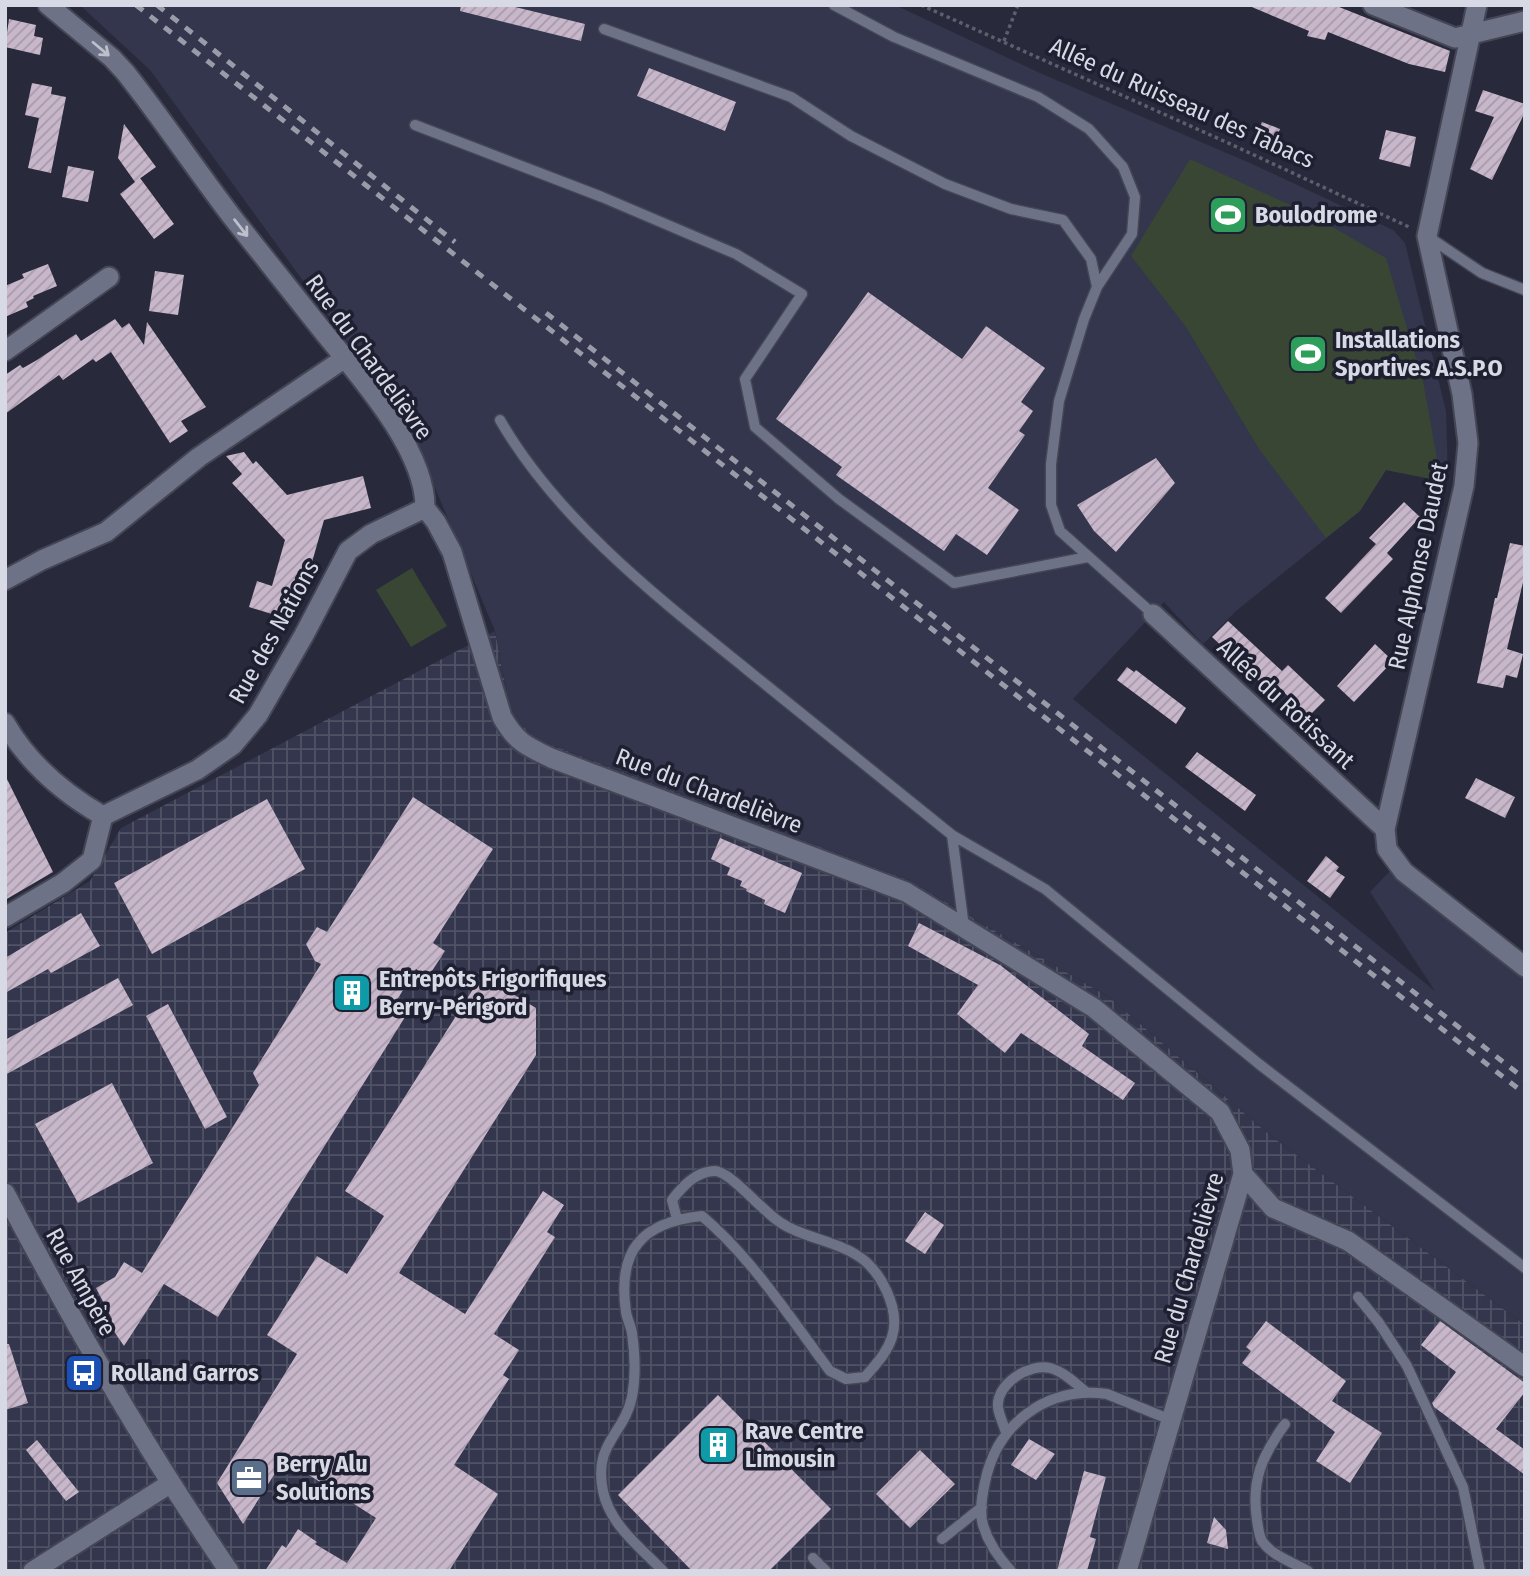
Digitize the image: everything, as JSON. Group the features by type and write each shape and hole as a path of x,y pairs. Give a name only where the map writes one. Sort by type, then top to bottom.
{"street":[{"name":"Rue du Chardelièvre","path":"48,5 125,72 385,413 414,460 425,494 425,508 452,552 502,717 522,744 551,758 906,892 1094,1008 1220,1112 1240,1150 1243,1174 1127,1571"},
{"path":"1373,5 1455,38 1525,21"},
{"name":"Rue Alphonse Daudet","path":"1386,839 1464,486 1468,443 1462,394 1427,236 1477,5"},
{"path":"5,351 109,277"},
{"path":"5,580 42,560 106,532 199,457 345,358"},
{"name":"Rue des Nations","path":"103,816 197,770 233,745 258,715 348,551 371,534 425,508"},
{"name":"Allée du Rotissant","path":"1153,614 1386,839 1404,872 1525,967"},
{"path":"5,723 15,741 36,766 77,801 103,816 93,860 63,883 5,918"},
{"path":"1243,1174 1273,1208 1348,1241 1525,1367"},
{"name":"Rue Ampère","path":"5,1193 79,1332 171,1483 229,1571"},
{"path":"33,1571 171,1483"}],"lane":[{"path":"834,5 894,37 1038,97 1089,129 1123,167 1135,197 1132,234 1097,287 1084,318 1059,401 1051,464 1051,505 1060,531 1153,614"},
{"path":"604,29 791,97 851,135 945,184 1011,209 1063,220 1091,259 1097,287"},
{"path":"415,125 602,197 736,254 802,294 745,379 755,426 839,499 954,583 1088,557"},
{"path":"1427,236 1482,273 1525,290"},
{"path":"500,420 519,452 559,503 659,599 953,835 1045,889 1259,1065 1525,1268"},
{"path":"953,835 964,928"},
{"path":"663,1571 616,1523 602,1489 604,1449 626,1415 635,1377 632,1331 626,1312 625,1281 628,1260 637,1243 649,1231 677,1219 702,1216 727,1237 830,1371 846,1379 865,1377 884,1355 893,1336 894,1316 885,1289 874,1271 857,1254 802,1234 781,1223 761,1209 728,1175 715,1171 696,1176 682,1186 672,1200 677,1219"},
{"path":"1358,1297 1407,1366 1463,1487 1479,1565 1472,1571"},
{"path":"1006,1433 998,1406 999,1396 1005,1386 1025,1373 1047,1367 1056,1370 1087,1393"},
{"path":"1010,1571 990,1542 982,1523 982,1507 987,1470 995,1450 1021,1416 1038,1406 1087,1393 1107,1394 1171,1420"},
{"path":"1285,1424 1266,1450 1254,1499 1262,1541 1273,1552 1308,1571"},
{"path":"942,1539 982,1507"},
{"path":"813,1558 826,1571"}],"path":[{"name":"Allée du Ruisseau des Tabacs","path":"920,5 1301,176 1427,236"},
{"path":"1004,41 1018,5"}],"shaded area":[{"path":"80,5 895,5 1040,73 1250,163 1393,230 1405,243 1446,411 1448,482 1386,470 1360,511 1236,611 1203,644 1164,602 1073,699 1435,991 1370,892 1391,870 1525,976 1525,1325 1270,1135 1109,997 908,880 536,739 511,714 495,631 433,483 349,344 150,70"},
{"path":"495,631 511,714 536,739 908,880 1109,997 1270,1135 1525,1325 1525,1571 5,1571 5,933 90,881 121,828"}],"green space":[{"name":"Installations Sportives A.S.P.O","path":"1190,159 1312,215 1386,258 1423,381 1441,481 1386,470 1360,511 1326,538 1259,449 1186,327 1131,256"},
{"path":"412,568 447,626 411,647 376,590"}],"building":[{"path":"461,5 507,5 585,24 581,41 460,11"},
{"path":"1247,5 1334,5 1450,51 1445,72 1409,64 1328,32 1325,40 1307,36 1309,31"},
{"path":"9,19 36,25 34,36 43,38 40,55 5,47"},
{"path":"649,68 736,102 725,131 637,96"},
{"path":"32,83 52,87 51,94 66,97 51,173 28,168 39,118 25,115"},
{"path":"1483,90 1525,104 1525,112 1492,180 1470,169 1494,117 1475,111"},
{"path":"1262,122 1280,129 1273,146 1255,138"},
{"path":"124,124 156,167 135,182 118,158"},
{"path":"1386,130 1416,137 1410,167 1379,159"},
{"path":"68,166 94,171 88,202 62,197"},
{"path":"140,178 174,224 154,239 120,194"},
{"path":"48,264 57,286 33,296 34,298 26,302 28,307 5,317 5,286 24,278 22,274"},
{"path":"155,271 184,275 178,315 149,311"},
{"path":"868,292 962,359 986,326 1045,368 1021,402 1033,411 1019,431 1025,435 988,488 1019,510 987,555 956,534 944,551 836,475 842,467 776,419"},
{"path":"115,319 122,328 129,323 144,345 147,322 206,407 181,421 188,431 170,443 111,352 96,362 93,359 63,380 59,375 5,414 5,375 20,365 23,368 37,360 76,334 81,341"},
{"path":"244,452 253,464 256,461 287,495 363,476 371,508 324,520 303,594 296,592 288,619 249,607 257,581 272,586 285,540 232,483 242,474 226,456"},
{"path":"1156,458 1175,483 1116,552 1094,531 1077,505"},
{"path":"1404,502 1420,517 1387,553 1393,559 1341,613 1325,598 1376,544 1369,538"},
{"path":"1510,543 1525,546 1525,574 1507,649 1523,654 1517,678 1506,675 1503,688 1477,683"},
{"path":"1228,621 1282,671 1288,665 1325,700 1309,716 1273,682 1267,689 1212,637"},
{"path":"1375,644 1393,661 1354,702 1337,686"},
{"path":"1127,667 1134,672 1136,670 1186,708 1176,724 1117,680"},
{"path":"1197,752 1256,795 1245,811 1185,767"},
{"path":"5,775 53,872 5,900"},
{"path":"1476,778 1515,797 1505,818 1465,798"},
{"name":"Entrepôts Frigorifiques Berry-Périgord","path":"413,797 493,849 433,943 445,951 428,977 416,969 392,1008 405,1017 218,1317 164,1284 124,1346 109,1324 112,1319 96,1288 115,1277 124,1262 142,1273 259,1085 253,1073 321,964 315,961 306,944 317,927 327,932"},
{"path":"267,799 305,869 152,954 114,883"},
{"path":"720,838 802,873 785,913 764,904 765,900 746,891 747,889 740,886 742,881 727,875 730,868 711,859"},
{"path":"1326,856 1339,867 1336,871 1345,877 1330,898 1307,881"},
{"path":"81,913 100,946 51,973 48,969 5,993 5,958"},
{"path":"919,923 1000,965 1089,1034 1082,1046 1135,1083 1123,1100 1021,1033 1005,1053 957,1014 978,985 908,946"},
{"path":"482,975 536,1008 536,1055 399,1273 465,1314 543,1191 564,1205 547,1232 555,1237 494,1334 519,1350 503,1375 509,1379 454,1465 498,1494 449,1571 265,1571 282,1545 286,1548 298,1529 317,1542 315,1544 347,1563 376,1518 284,1459 243,1524 217,1483 297,1354 267,1335 317,1256 347,1274 384,1216 345,1191"},
{"path":"118,978 133,1005 5,1075 5,1040"},
{"path":"168,1004 227,1117 205,1129 146,1016"},
{"path":"112,1083 153,1163 78,1203 35,1124"},
{"path":"925,1212 944,1225 925,1254 905,1241"},
{"path":"1266,1321 1346,1381 1332,1401 1382,1433 1350,1483 1316,1461 1335,1432 1242,1363 1251,1351 1246,1347"},
{"path":"1440,1321 1525,1383 1525,1392 1496,1429 1525,1450 1525,1475 1434,1407 1432,1403 1456,1372 1421,1345"},
{"path":"5,1344 9,1344 28,1403 5,1410"},
{"name":"Rave Centre Limousin","path":"718,1395 831,1509 769,1571 692,1571 618,1495"},
{"path":"1029,1439 1055,1454 1036,1480 1011,1465"},
{"path":"37,1440 79,1492 66,1501 26,1450"},
{"path":"920,1450 955,1484 910,1528 876,1494"},
{"path":"1084,1471 1106,1477 1090,1537 1096,1539 1087,1571 1057,1571"},
{"path":"1214,1517 1226,1530 1228,1549 1207,1543"}],"railway":[{"path":"136,5 1525,1094"},
{"path":"157,5 455,242"},
{"path":"546,313 1525,1079"}],"place":[{"name":"Boulodrome","path":"1228,215"},
{"name":"Installations Sportives A.S.P.O","path":"1308,354"},
{"name":"Entrepôts Frigorifiques Berry-Périgord","path":"352,993"},
{"name":"Rolland Garros","path":"84,1373"},
{"name":"Rave Centre Limousin","path":"718,1445"},
{"name":"Berry Alu Solutions","path":"249,1478"}]}
